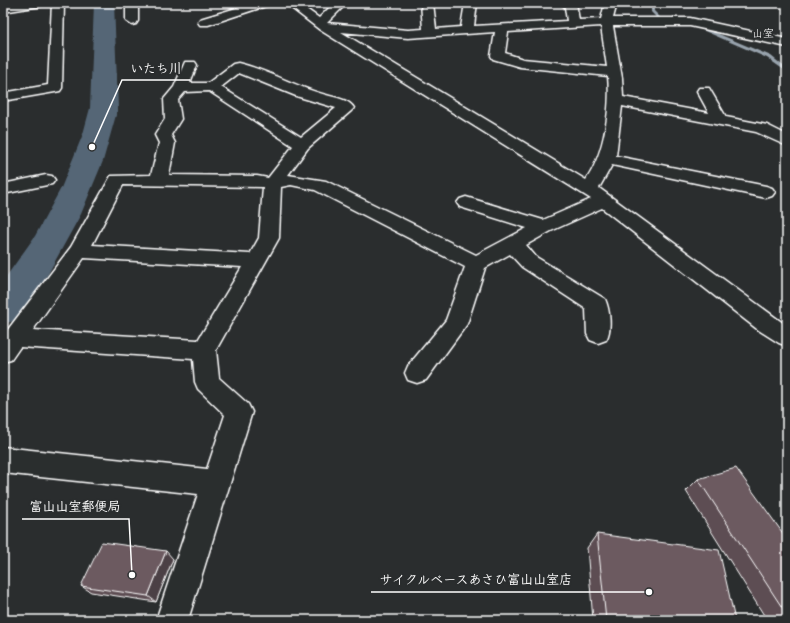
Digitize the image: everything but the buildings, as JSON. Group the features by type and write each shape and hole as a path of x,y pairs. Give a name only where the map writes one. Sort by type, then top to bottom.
{"street":[{"path":"3,8 41,3"},
{"path":"3,97 55,88 58,3"},
{"path":"132,3 132,21"},
{"path":"222,3 235,13"},
{"path":"204,22 266,3"},
{"path":"291,3 322,25 596,195 765,323 787,337"},
{"path":"322,25 341,3"},
{"path":"427,3 430,33"},
{"path":"467,30 471,3"},
{"path":"565,3 571,4 573,24"},
{"path":"417,373 456,324 476,264 544,227 596,195 607,159 615,100 614,72 608,42 608,8 611,3"},
{"path":"693,11 717,28"},
{"path":"322,25 408,34 608,22 690,22 787,43"},
{"path":"502,28 498,56 510,58 520,63 614,72"},
{"path":"159,180 167,143 163,135 173,120 171,99 181,88 190,65"},
{"path":"172,620 239,412 207,382 204,350 269,238 272,184 302,145 346,108 340,104 301,93 238,67 212,87"},
{"path":"181,88 212,87 302,145"},
{"path":"704,91 720,120"},
{"path":"615,100 761,128 787,141"},
{"path":"607,159 766,192"},
{"path":"3,189 46,180"},
{"path":"9,346 79,250 117,180 257,182 272,184 291,180 320,185 476,264"},
{"path":"466,203 544,227"},
{"path":"513,244 528,262 597,305 598,334"},
{"path":"79,250 255,261"},
{"path":"9,346 204,350"},
{"path":"3,460 216,483"}],"waterway":[{"path":"3,309 35,265 64,214 77,188 97,134 104,108 104,3"},
{"path":"651,3 653,5 652,11 666,25"},
{"path":"694,25 769,57 787,71"}],"place":[{"name":"いたち川","path":"92,147"},
{"name":"富山山室郵便局","path":"132,575"},
{"name":"サイクルベースあさひ富山山室店","path":"649,592"}],"district":[{"name":"山室","path":"763,33"}]}
